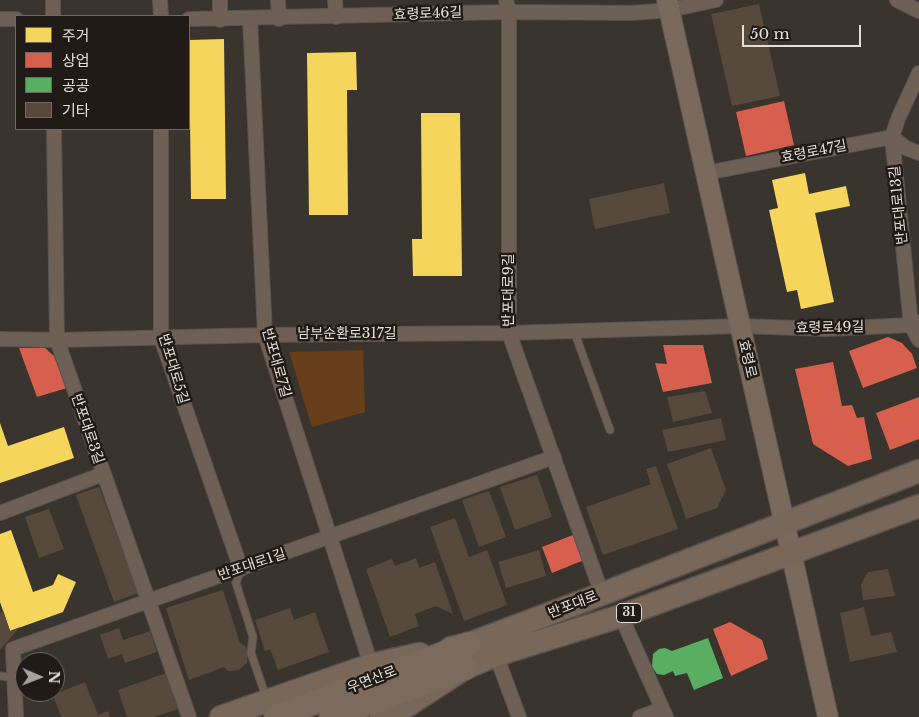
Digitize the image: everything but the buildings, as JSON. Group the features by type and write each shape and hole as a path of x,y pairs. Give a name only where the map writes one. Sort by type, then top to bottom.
{"highway":[{"name":"우면산로","path":"272,709 469,644"},
{"name":"우면산로","path":"331,717 465,668"}],"main road":[{"name":"효령로","path":"669,5 828,717"},
{"name":"반포대로","path":"221,717 272,709 371,665 469,644 919,471"},
{"name":"반포대로","path":"381,717 402,709 465,668 496,655 621,616 919,506"}],"street":[{"path":"53,0 53,15"},
{"path":"160,0 161,15"},
{"path":"220,0 220,20"},
{"path":"278,0 279,19"},
{"path":"335,0 336,16"},
{"name":"효령로46길","path":"190,19 279,19 508,6 632,13 669,5 716,0"},
{"path":"897,0 919,11"},
{"name":"반포대로9길","path":"508,6 509,333 602,594"},
{"name":"반포대로7길","path":"250,18 265,335 332,537 371,665"},
{"path":"0,19 15,19"},
{"name":"반포대로13길","path":"919,73 892,137 915,324 919,340"},
{"name":"반포대로3길","path":"54,130 57,340 189,717"},
{"name":"반포대로5길","path":"161,130 161,338 241,569"},
{"path":"892,137 906,148 919,154"},
{"name":"효령로47길","path":"706,173 892,137"},
{"name":"효령로49길","path":"740,326 826,330 915,324"},
{"name":"남부순환로317길","path":"0,339 57,340 265,335 509,333 740,326"},
{"name":"반포대로1길","path":"15,668 13,649 554,457"},
{"path":"0,512 103,474"},
{"path":"621,616 664,713 640,717"},
{"path":"496,655 519,717"},
{"name":"반포대로1길","path":"16,702 16,717"}],"lane":[{"path":"574,331 610,430"},
{"path":"241,569 236,583 253,637 251,653 272,709"},
{"path":"0,676 15,678"}],"shaded area":[{"path":"363,350 365,412 312,427 289,352"}]}
